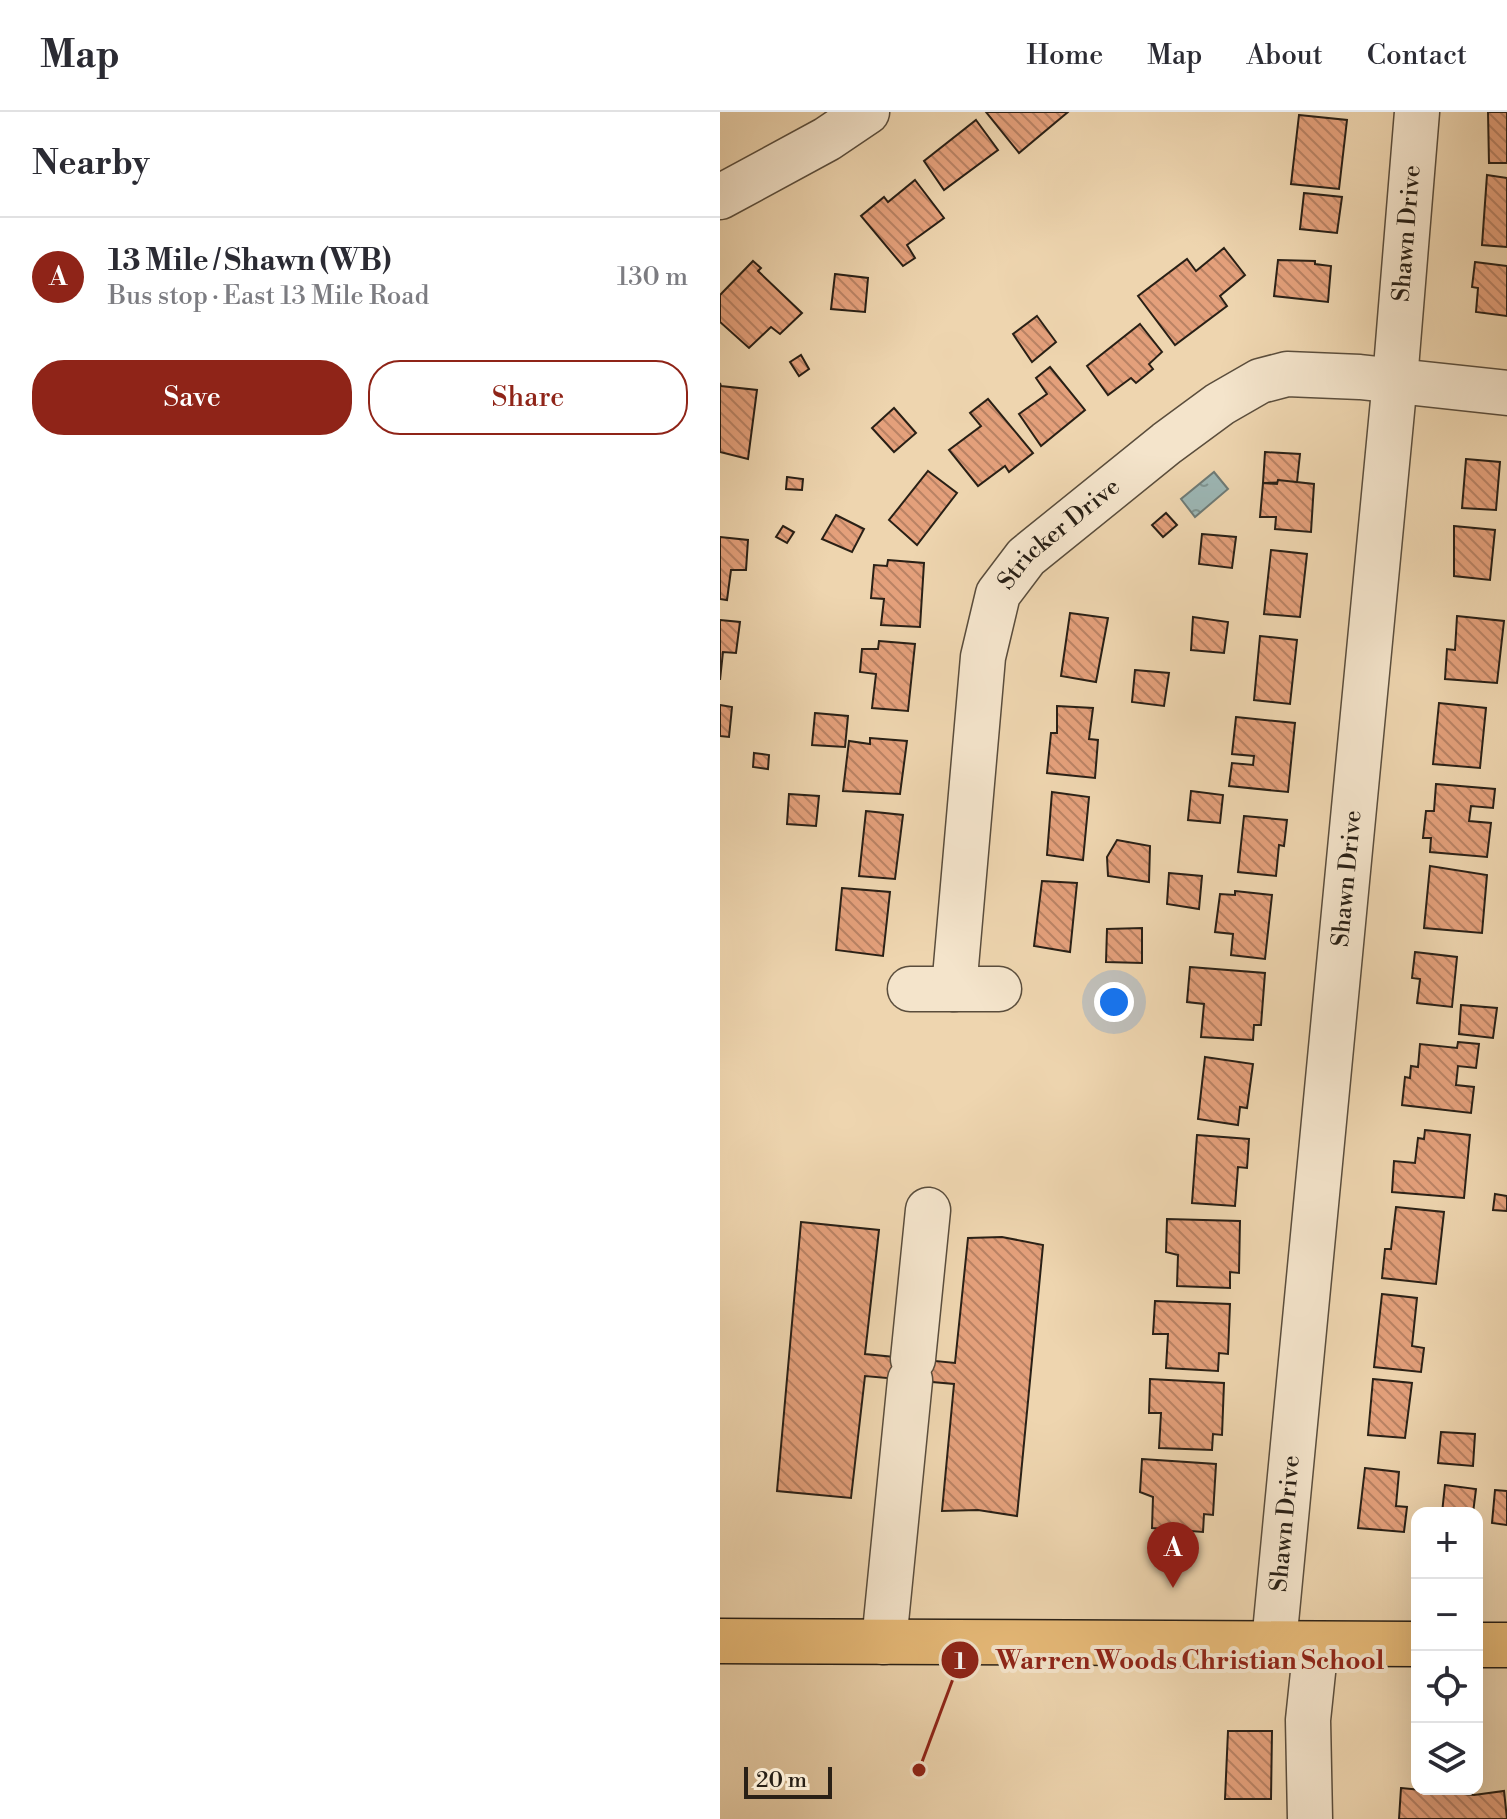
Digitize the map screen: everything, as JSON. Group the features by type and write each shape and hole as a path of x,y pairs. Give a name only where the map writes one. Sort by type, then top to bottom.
{"main road":[{"path":"720,1641 1411,1644"},
{"path":"1483,1645 1507,1645"}],"street":[{"path":"720,197 827,139 867,112"},
{"name":"Shawn Drive","path":"1310,1819 1308,1720 1295,1644 1417,112"},
{"name":"Stricker Drive","path":"954,989 983,657 998,594 1014,571 1074,514 1242,390 1287,374 1395,380 1507,393"},
{"path":"910,989 999,989"},
{"path":"884,1642 928,1210"}],"water":[{"path":"1214,472 1228,489 1195,517 1181,499"}],"building":[{"path":"986,112 1068,112 1019,153"},
{"path":"1488,112 1507,112 1507,163 1489,163"},
{"path":"1299,115 1347,120 1339,189 1291,184"},
{"path":"976,120 998,150 944,190 924,161"},
{"path":"1487,175 1507,178 1507,247 1482,245"},
{"path":"915,180 944,218 907,245 915,258 903,266 861,216 884,197 888,202"},
{"path":"1304,193 1342,197 1337,233 1300,229"},
{"path":"1224,248 1245,275 1220,296 1227,306 1175,345 1138,296 1187,259 1196,271"},
{"path":"1278,260 1315,261 1315,264 1331,266 1328,302 1274,296"},
{"path":"753,261 761,268 758,271 802,313 780,334 771,327 749,348 720,322 720,295"},
{"path":"1475,262 1507,266 1507,316 1476,312 1478,288 1472,287"},
{"path":"835,274 868,278 865,312 831,309"},
{"path":"1037,316 1056,342 1032,362 1013,334"},
{"path":"1140,324 1162,352 1149,364 1153,369 1136,383 1131,378 1108,395 1087,366"},
{"path":"801,355 809,369 799,376 790,362"},
{"path":"1050,367 1085,410 1041,446 1019,414 1047,394 1036,378"},
{"path":"720,383 721,386 757,390 748,459 720,452"},
{"path":"988,399 1033,453 1009,472 1005,466 978,486 949,450 981,426 970,413"},
{"path":"894,408 916,433 894,452 872,428"},
{"path":"1265,452 1300,454 1297,482 1263,483"},
{"path":"1466,459 1500,462 1496,510 1462,508"},
{"path":"928,471 957,493 917,545 889,520"},
{"path":"787,477 803,479 802,490 786,489"},
{"path":"1278,480 1314,484 1311,532 1275,529 1276,517 1260,517 1263,483 1277,484"},
{"path":"1166,513 1177,525 1163,537 1152,525"},
{"path":"836,515 864,529 852,552 822,539"},
{"path":"783,526 794,532 787,543 776,537"},
{"path":"1454,526 1495,530 1490,580 1454,576"},
{"path":"1202,534 1236,537 1232,568 1199,564"},
{"path":"720,537 748,540 746,570 731,570 727,600 720,599"},
{"path":"1271,550 1307,554 1300,617 1264,614"},
{"path":"888,560 924,563 920,627 881,625 884,599 871,598 874,565 887,566"},
{"path":"1070,613 1108,618 1096,682 1061,676"},
{"path":"1457,616 1504,621 1497,683 1445,679 1447,649 1455,650"},
{"path":"1193,617 1228,622 1224,653 1191,650"},
{"path":"720,620 740,622 736,653 723,652 720,680"},
{"path":"1260,636 1297,640 1290,704 1254,700"},
{"path":"879,641 915,644 908,711 872,708 876,674 860,672 862,649 878,649"},
{"path":"1135,670 1169,673 1164,706 1132,702"},
{"path":"1439,703 1486,708 1480,768 1433,764"},
{"path":"720,705 732,707 729,737 720,736"},
{"path":"1057,706 1093,708 1089,739 1098,740 1095,778 1047,773 1051,733 1057,733"},
{"path":"815,713 848,716 845,747 812,745"},
{"path":"1236,717 1295,723 1288,792 1229,786 1232,763 1253,765 1254,756 1232,754"},
{"path":"870,738 907,741 900,794 843,791 849,741 870,744"},
{"path":"754,753 769,755 768,769 753,767"},
{"path":"1436,784 1495,789 1493,808 1471,806 1469,821 1491,823 1487,857 1430,852 1431,838 1423,838 1426,811 1434,811"},
{"path":"1191,791 1223,795 1220,823 1188,820"},
{"path":"1052,792 1089,797 1083,860 1047,855"},
{"path":"789,794 819,796 816,826 787,824"},
{"path":"866,811 903,815 895,879 859,876"},
{"path":"1244,816 1287,820 1284,846 1279,845 1276,876 1238,872"},
{"path":"1117,840 1150,846 1149,882 1108,876 1107,857"},
{"path":"1430,866 1487,875 1482,933 1424,928"},
{"path":"1169,873 1202,876 1199,909 1167,904"},
{"path":"1042,881 1077,883 1070,952 1034,946"},
{"path":"842,888 890,892 883,956 836,950"},
{"path":"1235,891 1272,895 1265,959 1231,955 1233,934 1215,932 1220,894 1235,895"},
{"path":"1142,928 1142,963 1106,962 1107,929"},
{"path":"1415,952 1457,957 1452,1007 1417,1003 1420,979 1412,978"},
{"path":"1190,967 1265,973 1261,1025 1254,1025 1253,1040 1201,1037 1204,1004 1187,1002"},
{"path":"1461,1005 1497,1008 1493,1038 1459,1034"},
{"path":"1458,1042 1479,1044 1476,1068 1458,1066 1456,1085 1474,1087 1471,1113 1402,1105 1405,1077 1410,1078 1411,1066 1418,1067 1420,1044 1457,1048"},
{"path":"1205,1057 1253,1064 1247,1108 1240,1107 1238,1125 1198,1119"},
{"path":"1425,1130 1470,1135 1464,1198 1392,1192 1394,1161 1415,1163 1418,1138 1424,1139"},
{"path":"1197,1135 1249,1139 1247,1168 1238,1167 1235,1206 1192,1203"},
{"path":"1495,1194 1507,1196 1507,1211 1493,1210"},
{"path":"1396,1207 1444,1212 1436,1284 1382,1278 1385,1249 1391,1249"},
{"path":"1167,1219 1240,1221 1239,1273 1230,1272 1230,1288 1177,1286 1178,1255 1166,1252"},
{"path":"801,1222 879,1230 865,1354 955,1363 968,1238 1002,1237 1043,1245 1017,1516 978,1510 942,1511 954,1384 865,1376 851,1498 777,1491"},
{"path":"1382,1294 1417,1298 1412,1346 1424,1348 1421,1372 1374,1367"},
{"path":"1155,1301 1230,1304 1228,1354 1219,1353 1218,1371 1166,1368 1168,1334 1153,1334"},
{"path":"1150,1379 1224,1383 1222,1435 1213,1434 1212,1450 1159,1448 1161,1413 1149,1413"},
{"path":"1373,1379 1412,1383 1405,1438 1368,1435"},
{"path":"1441,1432 1475,1434 1473,1466 1438,1463"},
{"path":"1142,1459 1216,1464 1213,1515 1204,1514 1203,1532 1152,1528 1153,1497 1140,1492"},
{"path":"1365,1468 1399,1472 1396,1506 1407,1507 1404,1532 1358,1528"},
{"path":"1445,1485 1476,1489 1474,1507 1443,1507"},
{"path":"1495,1490 1507,1491 1507,1525 1492,1523"},
{"path":"1228,1731 1272,1731 1271,1799 1225,1799"},
{"path":"1401,1788 1411,1789 1411,1795 1483,1795 1504,1791 1507,1819 1399,1819"}],"place":[{"name":"13 Mile / Shawn (WB)","path":"1173,1588"},
{"name":"Warren Woods Christian School","path":"919,1770"}]}
